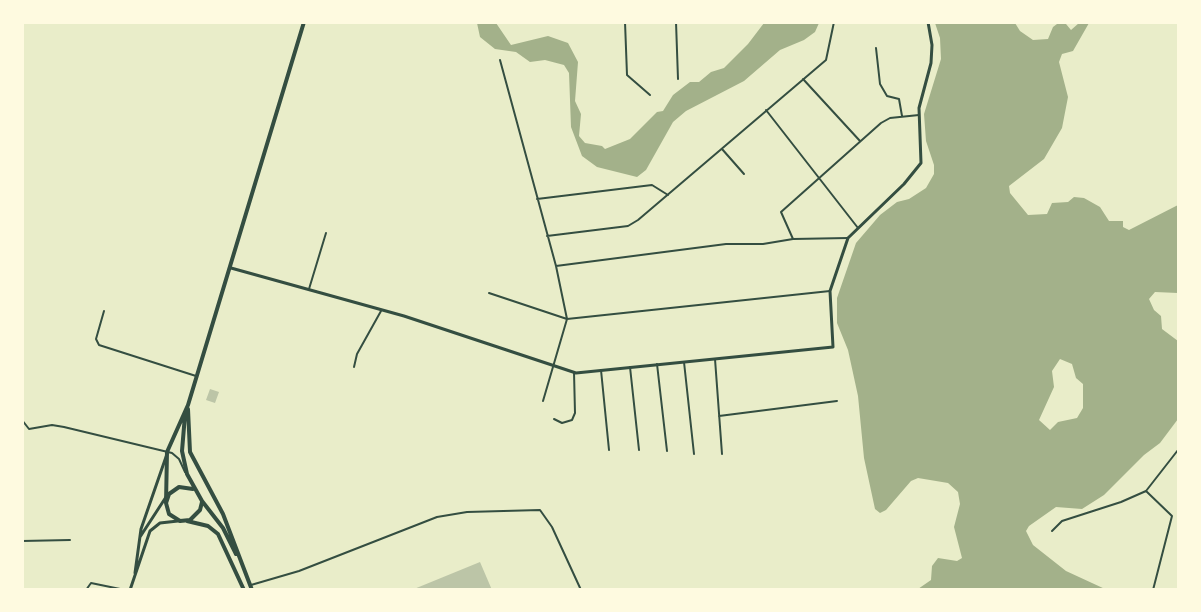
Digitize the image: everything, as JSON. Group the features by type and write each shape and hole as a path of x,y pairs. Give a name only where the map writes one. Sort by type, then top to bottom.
{"main road":[{"path":"242,566 223,528 202,501 187,474 182,451 186,413 304,22"},
{"path":"186,413 167,452 168,495 166,503 169,514 180,521 208,526 218,534 244,590 251,587 223,514 190,452 188,405"},
{"path":"168,495 184,486 196,491"},
{"path":"186,521 197,515 202,501"}],"street":[{"path":"625,22 627,75 650,95"},
{"path":"676,22 678,79"},
{"path":"547,236 628,226 668,195 826,60 834,22"},
{"path":"231,268 382,310 574,372 833,347 831,291 848,238 904,184 921,163 919,115 931,63 932,45 928,22"},
{"path":"876,48 880,84 887,96 899,99 902,116"},
{"path":"500,60 556,266 567,319 543,401"},
{"path":"803,79 860,141"},
{"path":"766,110 858,228"},
{"path":"793,238 781,212 881,123 902,116 919,115"},
{"path":"722,149 744,174"},
{"path":"537,199 652,185 668,195"},
{"path":"309,289 326,233"},
{"path":"556,266 726,244 763,244 793,238 848,238"},
{"path":"489,293 567,319 831,291"},
{"path":"354,367 357,354 382,310"},
{"path":"104,311 96,339 99,345 196,376"},
{"path":"715,359 722,454"},
{"path":"684,362 694,454"},
{"path":"657,364 667,451"},
{"path":"630,367 639,450"},
{"path":"601,370 609,450"},
{"path":"554,419 562,423 572,420 575,413 574,372"},
{"path":"719,416 837,401"},
{"path":"22,420 28,429 52,425 167,452 177,456 187,474"},
{"path":"1052,531 1062,521 1121,502 1146,491 1179,450"},
{"path":"135,573 140,539 167,452"},
{"path":"1146,491 1172,516 1153,590"},
{"path":"140,539 152,515 168,495"},
{"path":"251,587 299,571 437,517 467,512 540,510 552,527 581,590"},
{"path":"130,590 150,531 160,522 180,521"},
{"path":"22,541 70,540"},
{"path":"86,590 91,583 124,590"}],"shaded area":[{"path":"477,23 496,23 511,45 548,36 568,43 578,62 575,101 581,114 579,136 585,143 602,146 605,149 630,139 657,112 663,111 673,95 690,82 699,82 711,72 724,68 748,44 764,23 819,23 815,32 804,40 780,50 744,81 686,111 673,122 646,170 637,177 597,167 582,156 571,127 569,73 564,65 545,60 530,62 516,52 495,49 480,37"},
{"path":"935,23 1015,23 1020,31 1033,40 1048,39 1053,27 1057,24 1066,24 1071,30 1079,23 1089,23 1073,51 1062,54 1059,62 1068,97 1062,128 1044,159 1009,186 1010,193 1028,215 1047,214 1052,203 1068,202 1074,197 1084,198 1100,207 1109,221 1123,221 1123,227 1129,230 1178,205 1178,293 1155,292 1149,299 1154,310 1161,316 1162,329 1178,341 1178,419 1160,443 1144,455 1104,495 1082,509 1056,507 1029,526 1026,531 1033,545 1066,571 1105,589 918,589 931,580 932,566 938,558 957,561 962,558 954,527 960,504 958,492 948,483 918,478 911,481 886,510 880,513 875,509 864,458 858,396 848,350 837,323 837,298 856,243 880,215 897,202 909,199 926,188 934,174 934,165 926,141 924,114 941,59 940,38","holes":["1060,359 1072,364 1076,378 1083,384 1083,408 1077,418 1058,422 1050,430 1039,420 1054,387 1052,371"]}],"building":[{"path":"210,389 219,392 215,403 206,400"},
{"path":"480,562 492,590 414,590 414,589"}]}
